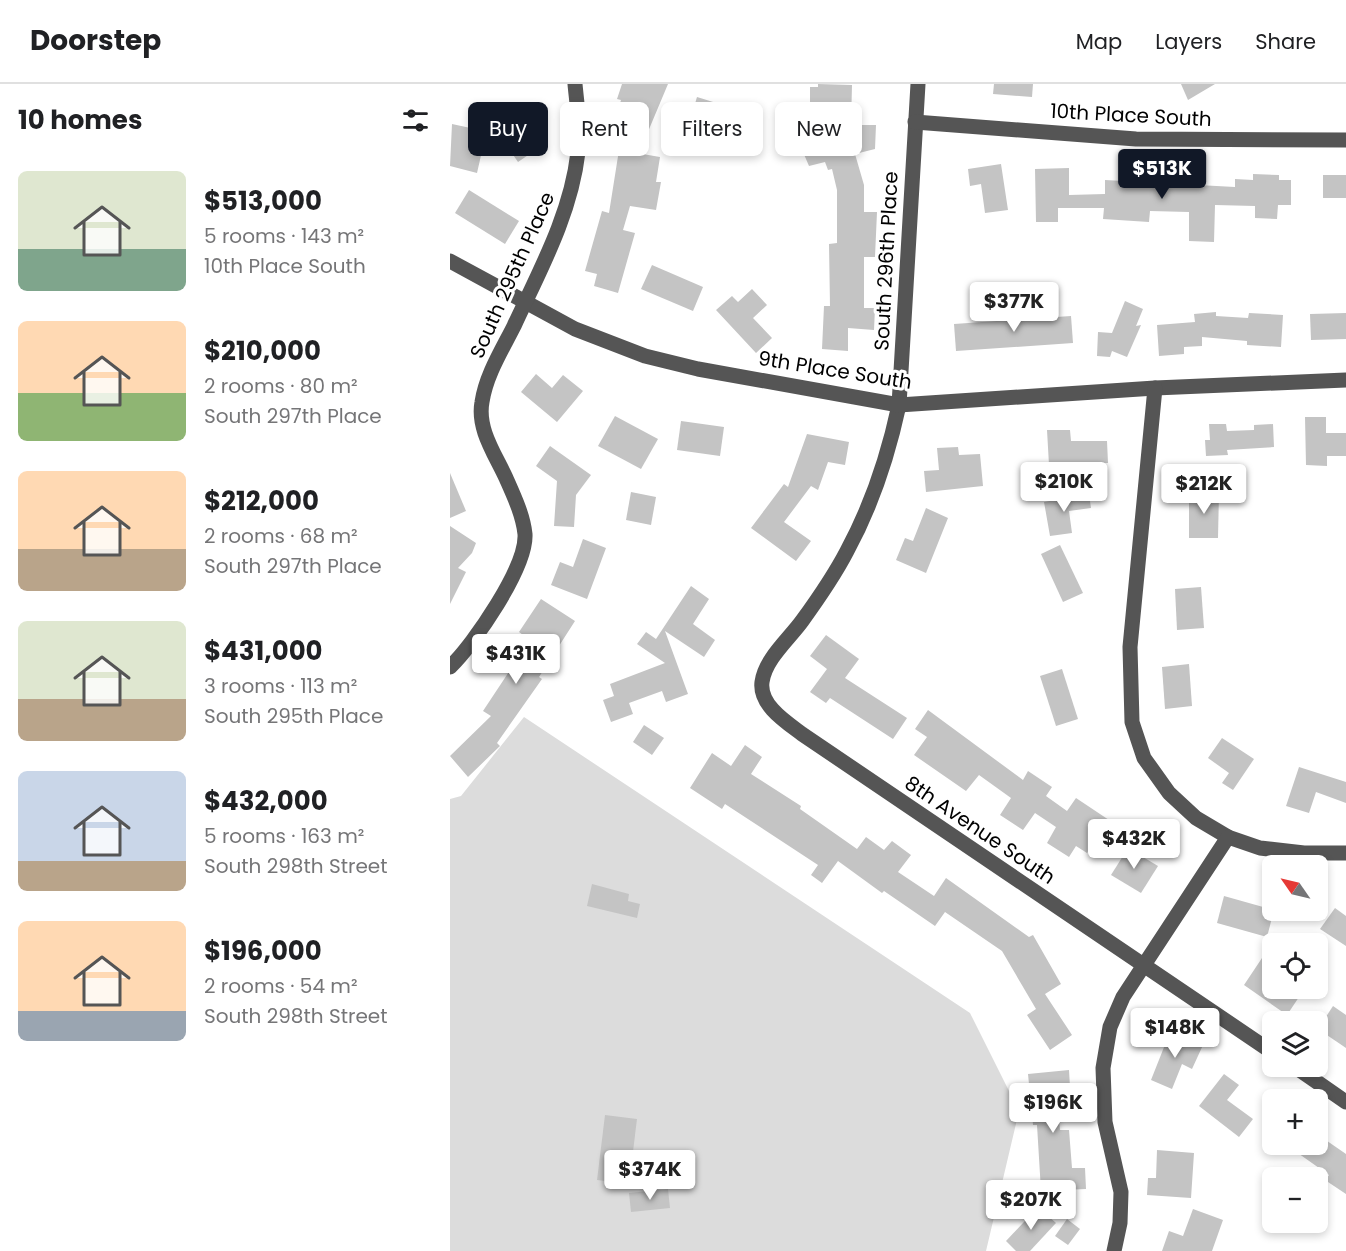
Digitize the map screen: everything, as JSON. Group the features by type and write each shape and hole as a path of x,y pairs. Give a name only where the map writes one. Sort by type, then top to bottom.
{"street":[{"name":"South 295th Place","path":"450,667 469,645 496,605 520,559 524,546 522,518 486,437 481,409 489,380 559,230 572,186 579,150 575,84"},
{"name":"South 296th Place","path":"764,694 762,684 768,665 815,603 847,552 869,507 888,454 899,405 918,84"},
{"name":"10th Place South","path":"915,122 1136,139 1346,140"},
{"name":"9th Place South","path":"450,261 575,329 645,356 698,369 899,405 1155,388 1346,380"},
{"path":"1155,388 1130,647 1132,722 1144,758 1169,793 1196,818 1228,837 1260,848 1304,853 1346,853"},
{"name":"8th Avenue South","path":"764,694 774,710 802,734 1262,1045"},
{"path":"1114,1251 1120,1223 1121,1192 1105,1122 1104,1068 1110,1027 1124,997 1228,837"},
{"path":"1310,1077 1346,1102"}],"shaded area":[{"path":"524,717 970,1013 1019,1111 986,1251 450,1251 450,799 461,796"}],"building":[{"path":"622,84 668,84 649,129 649,102 620,102 621,100 617,99"},
{"path":"818,84 852,85 852,102 810,102 810,87 818,87"},
{"path":"994,84 1033,84 1032,97 993,94"},
{"path":"1181,84 1215,84 1188,100"},
{"path":"697,97 713,102 696,102"},
{"path":"452,124 468,127 468,156 481,156 477,173 450,166"},
{"path":"862,125 876,125 875,149 862,152"},
{"path":"514,156 527,156 518,162"},
{"path":"618,156 660,157 656,182 661,182 656,210 630,206 623,230 635,233 618,293 594,286 597,274 585,271 602,211 609,213"},
{"path":"805,156 856,156 864,185 864,212 877,212 875,257 864,257 864,308 875,308 874,330 848,328 848,351 822,349 824,306 830,306 829,244 837,243 837,190 832,169 828,170 825,162 809,166"},
{"path":"1001,164 1008,210 985,213 981,184 970,186 968,169"},
{"path":"1069,168 1069,195 1105,194 1105,180 1235,187 1235,179 1253,180 1253,174 1279,175 1279,180 1291,180 1291,205 1278,205 1277,219 1255,218 1255,206 1215,205 1214,242 1189,241 1189,212 1150,211 1149,222 1103,219 1104,208 1058,208 1058,222 1036,222 1035,169"},
{"path":"1323,175 1346,175 1346,198 1323,198"},
{"path":"469,190 519,221 505,244 455,213"},
{"path":"652,265 703,287 693,311 641,289"},
{"path":"752,289 767,305 753,318 772,338 756,353 716,310 732,296 738,302"},
{"path":"1125,301 1143,309 1136,326 1141,325 1127,357 1112,351 1110,357 1097,356 1098,332 1112,333"},
{"path":"1216,312 1216,316 1248,318 1249,313 1283,315 1281,347 1247,345 1247,341 1202,337 1202,346 1184,347 1184,354 1159,356 1157,325 1195,322 1194,314"},
{"path":"1346,313 1346,339 1311,340 1310,314"},
{"path":"1071,316 1073,343 956,351 954,324"},
{"path":"536,374 552,388 563,375 583,391 557,422 521,392"},
{"path":"615,416 658,439 641,469 598,446"},
{"path":"1305,417 1326,417 1326,433 1346,433 1346,456 1327,456 1327,466 1306,465"},
{"path":"681,421 724,427 720,456 677,450"},
{"path":"1209,424 1226,424 1227,431 1254,430 1254,425 1273,424 1274,447 1227,450 1228,455 1206,456 1205,440 1210,440"},
{"path":"1047,430 1070,430 1071,441 1107,441 1108,463 1049,465"},
{"path":"807,434 849,442 845,465 828,462 818,490 811,486 784,522 811,541 796,561 751,528 784,484 788,487"},
{"path":"550,446 591,475 576,495 574,527 554,526 557,481 536,466"},
{"path":"958,447 959,455 980,454 983,486 926,492 924,471 939,470 937,448"},
{"path":"450,473 466,511 450,518"},
{"path":"631,492 656,497 651,525 626,520"},
{"path":"1189,492 1219,492 1218,538 1189,538"},
{"path":"1089,494 1091,508 1069,511 1072,533 1050,536 1044,502"},
{"path":"926,508 948,518 926,573 896,560 905,538 913,541"},
{"path":"450,526 476,543 472,553 458,568 466,572 450,604"},
{"path":"583,539 606,548 587,599 551,585 560,562 573,567"},
{"path":"1060,545 1083,593 1063,602 1041,554"},
{"path":"691,586 709,599 693,624 715,640 704,657 665,631 688,694 666,702 662,691 629,703 633,714 611,722 603,700 614,696 610,684 665,663 637,644 646,632 656,639"},
{"path":"1201,587 1204,628 1177,630 1175,589"},
{"path":"541,599 575,621 539,677 542,679 497,743 500,746 468,777 450,756 491,716 483,711 530,640 519,632"},
{"path":"826,635 859,659 845,678 907,718 893,739 830,698 826,703 810,692 827,669 810,656"},
{"path":"1189,664 1192,706 1165,709 1162,667"},
{"path":"1062,669 1078,719 1056,726 1040,676"},
{"path":"928,710 1023,780 1028,771 1052,787 1046,796 1067,811 1076,798 1109,820 1087,853 1076,846 1069,857 1047,843 1056,827 1035,813 1023,830 1000,815 1011,798 979,775 966,791 914,755 927,737 915,729"},
{"path":"644,725 664,738 652,755 633,742"},
{"path":"1222,738 1254,759 1233,790 1222,783 1229,773 1208,758"},
{"path":"745,745 762,757 751,774 801,806 800,809 857,849 866,837 884,850 892,841 911,855 898,872 934,896 946,878 1029,937 1033,935 1061,984 1045,994 1072,1035 1050,1050 1027,1015 1036,1009 1002,951 945,912 935,926 884,891 882,893 838,861 822,883 811,875 818,865 725,804 722,809 690,788 712,753 731,766"},
{"path":"1299,767 1346,782 1346,803 1316,792 1309,813 1286,806"},
{"path":"1128,848 1158,866 1141,893 1111,875"},
{"path":"592,884 629,894 628,901 640,904 637,918 587,906"},
{"path":"1224,896 1262,907 1262,921 1271,921 1268,933 1262,933 1262,936 1217,923"},
{"path":"1335,908 1346,916 1346,946 1320,929 1328,921"},
{"path":"1262,958 1262,998 1244,985"},
{"path":"1264,999 1298,999 1290,1011 1281,1011"},
{"path":"1333,1006 1346,1015 1346,1048 1328,1036 1328,1014"},
{"path":"1170,1032 1203,1045 1192,1069 1182,1064 1172,1089 1151,1080"},
{"path":"1069,1070 1070,1087 1056,1089 1060,1130 1069,1130 1072,1168 1085,1168 1086,1189 1041,1191 1037,1125 1033,1125 1028,1074"},
{"path":"1224,1074 1239,1085 1227,1100 1253,1119 1239,1137 1199,1106"},
{"path":"605,1115 637,1119 629,1184 597,1180"},
{"path":"1328,1142 1346,1154 1346,1194 1328,1182 1328,1167 1318,1167 1301,1155 1328,1155"},
{"path":"1157,1150 1194,1153 1191,1198 1147,1195 1148,1178 1156,1178"},
{"path":"668,1189 670,1208 631,1212 629,1193"},
{"path":"1038,1207 1056,1223 1030,1251 1016,1251 1006,1241"},
{"path":"1193,1209 1223,1220 1212,1251 1162,1251 1169,1231 1183,1236"},
{"path":"1067,1219 1080,1229 1068,1245 1055,1236"}]}
